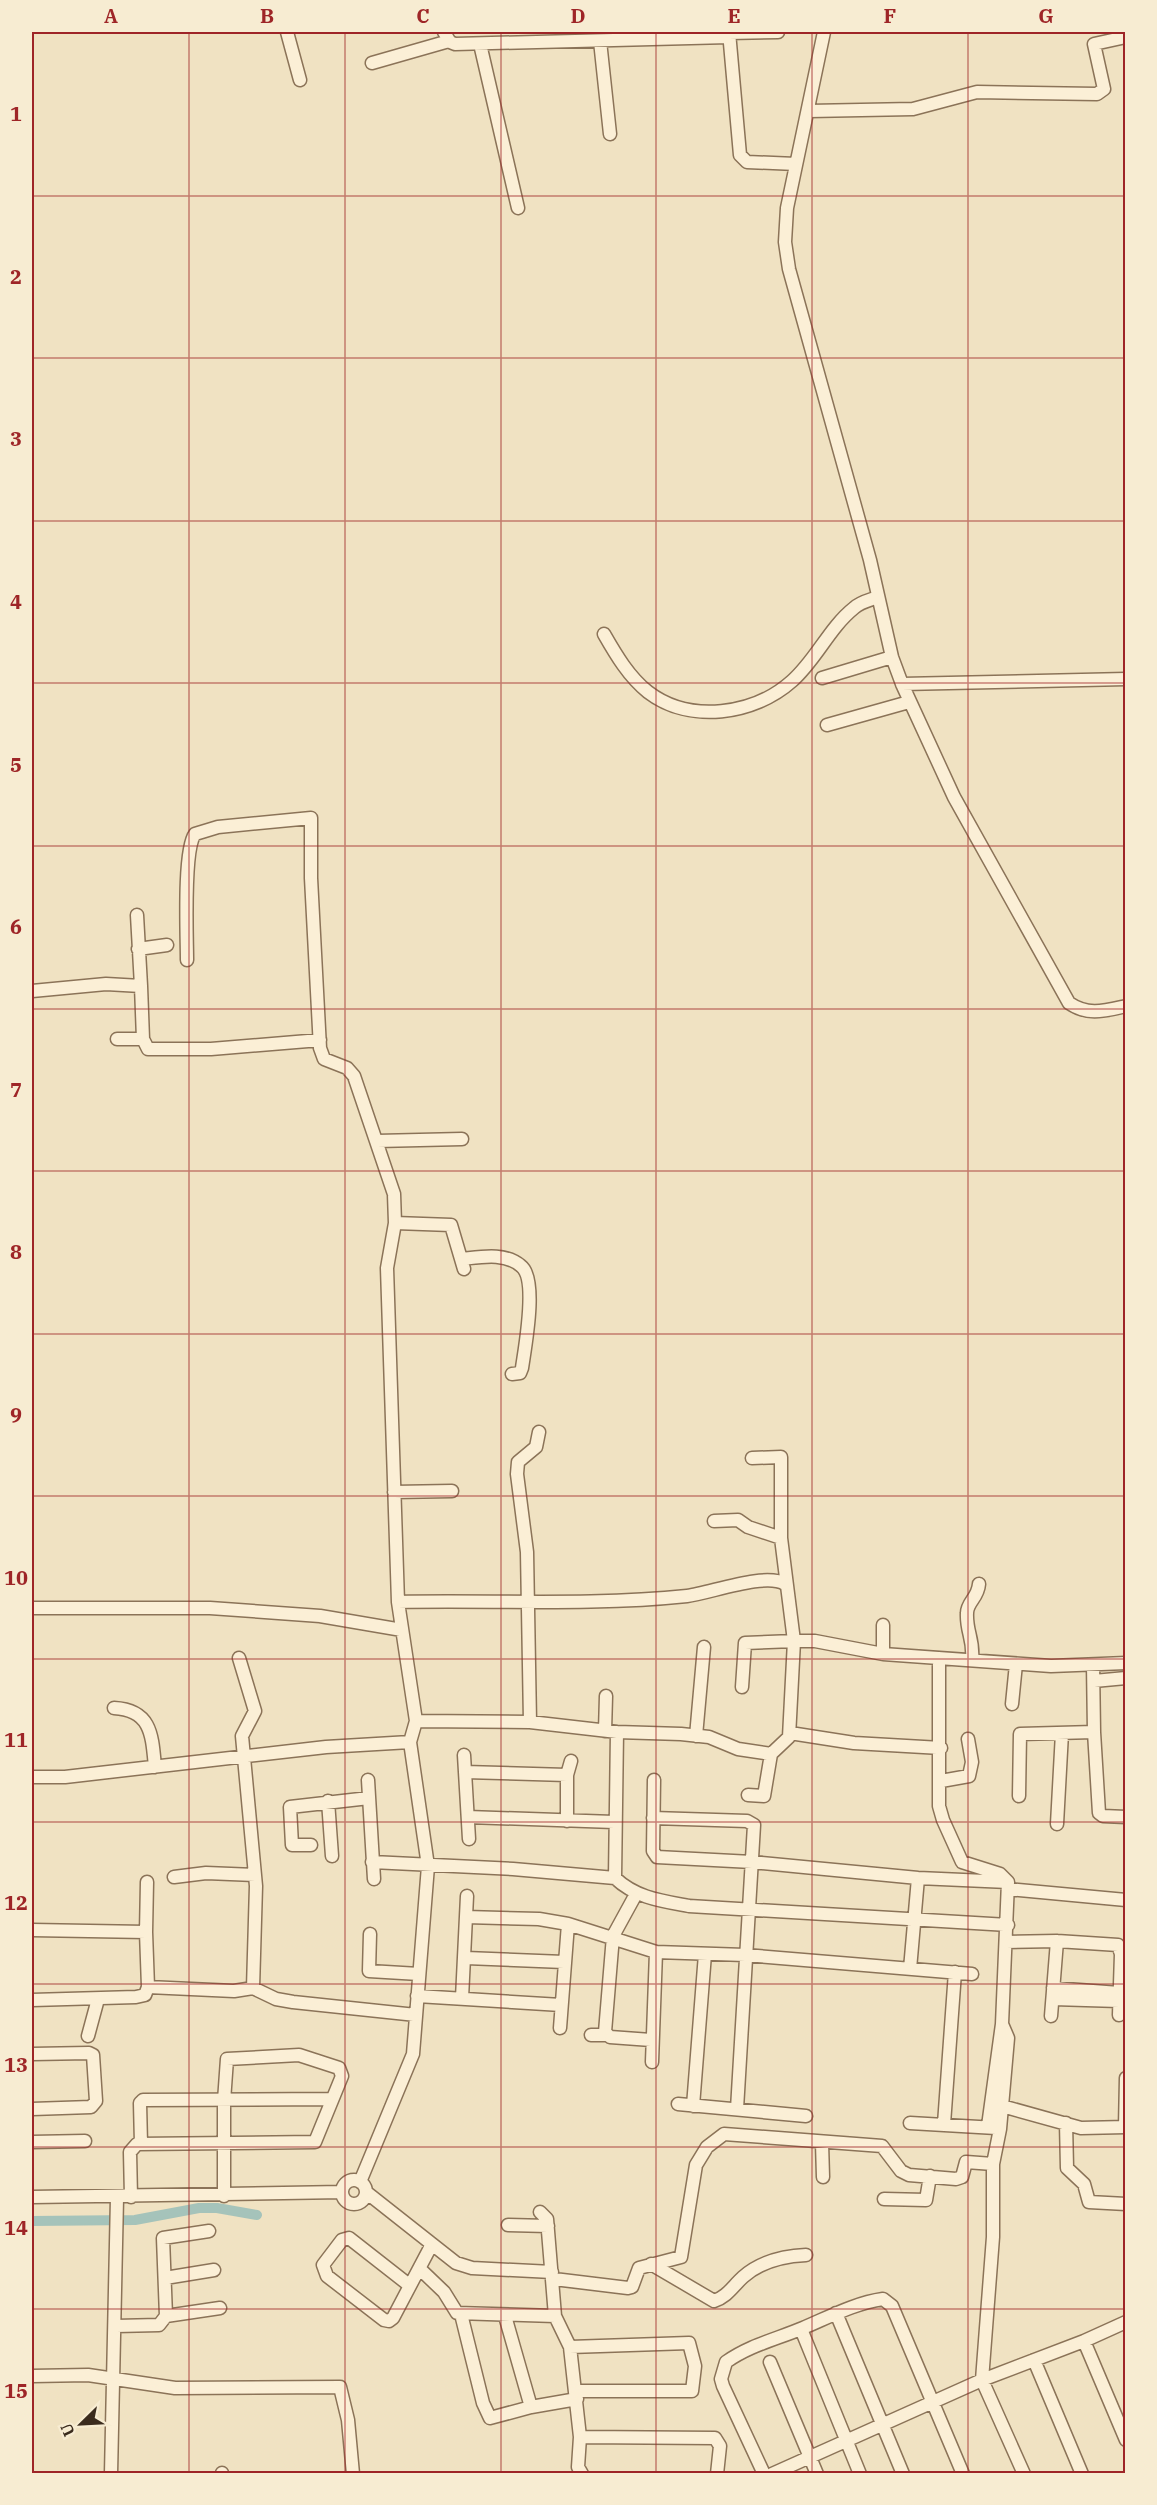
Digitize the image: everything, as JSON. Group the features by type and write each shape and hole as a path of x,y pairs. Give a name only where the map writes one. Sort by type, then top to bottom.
{"street":[{"path":"287,32 300,80"},
{"path":"372,63 447,36 455,44 480,44 778,32"},
{"path":"824,32 787,208 785,242 789,269 879,597 892,657 909,702 954,797 1069,1003 1081,1011 1095,1012 1125,1006"},
{"path":"729,34 740,155 747,162 796,164"},
{"path":"593,38 610,134"},
{"path":"809,111 913,109 977,92 1096,94 1104,89 1094,44 1125,38"},
{"path":"480,44 518,208"},
{"path":"604,634 630,673 650,693 684,707 730,712 758,702 792,681 853,608 879,597"},
{"path":"822,678 892,657"},
{"path":"902,684 1125,679"},
{"path":"827,725 909,702"},
{"path":"187,960 188,876 190,845 195,834 218,827 311,818 311,878 320,1040 324,1059 338,1067 347,1068 354,1076 378,1141 394,1194 395,1223 387,1268 398,1602 416,1721 410,1742 428,1866 413,2054 363,2187 360,2202 352,2204 345,2200 342,2192"},
{"path":"137,915 143,1039 148,1049 211,1049 320,1040"},
{"path":"138,949 167,945"},
{"path":"32,991 106,984 141,986"},
{"path":"117,1039 143,1039"},
{"path":"378,1141 462,1139"},
{"path":"395,1223 451,1225 463,1264 499,1256 522,1266 527,1275 527,1339 520,1373 512,1374"},
{"path":"530,1722 527,1552 517,1474 519,1459 536,1447 538,1432"},
{"path":"748,1796 765,1795 771,1754 789,1737 794,1641 781,1538 781,1457 752,1458"},
{"path":"394,1492 452,1491"},
{"path":"714,1521 738,1520 748,1527 781,1538"},
{"path":"398,1602 639,1600 690,1595 759,1581 776,1580 785,1584"},
{"path":"972,1659 973,1643 968,1630 967,1610 978,1594 979,1584"},
{"path":"32,1608 200,1608 320,1616 402,1630"},
{"path":"883,1625 883,1654"},
{"path":"742,1687 745,1643 815,1641 883,1654 1016,1664 1125,1663"},
{"path":"696,1736 704,1647"},
{"path":"239,1658 255,1711 243,1736 255,1875 253,1988"},
{"path":"939,1658 940,1813 961,1861 972,1867 1000,1874 1008,1885 1008,1925 994,2127 993,2237 982,2380 1024,2474"},
{"path":"1012,1704 1016,1664"},
{"path":"1094,1665 1094,1732 1099,1813 1103,1816 1125,1817"},
{"path":"1094,1681 1125,1678"},
{"path":"606,1696 611,1731 615,1878"},
{"path":"114,1708 136,1712 144,1720 152,1738 155,1767"},
{"path":"416,1721 530,1722 611,1731 710,1737 738,1749 771,1754"},
{"path":"1019,1796 1020,1734 1094,1732"},
{"path":"790,1733 854,1743 941,1748"},
{"path":"1057,1824 1062,1733"},
{"path":"941,1781 969,1776 972,1762 969,1739"},
{"path":"32,1777 155,1767 326,1747 410,1742"},
{"path":"464,1755 469,1839"},
{"path":"567,1821 567,1775 571,1761"},
{"path":"465,1773 567,1775"},
{"path":"368,1780 374,1879"},
{"path":"654,1780 653,1851 657,1857 752,1862 1008,1885 1125,1900"},
{"path":"311,1845 292,1845 290,1808 328,1801 369,1798"},
{"path":"328,1801 332,1856"},
{"path":"468,1817 614,1822"},
{"path":"653,1818 751,1821 754,1825 737,2109"},
{"path":"372,1862 513,1869 615,1878 636,1894 689,1906 1008,1925"},
{"path":"174,1877 206,1873 255,1875"},
{"path":"910,1969 918,1878"},
{"path":"32,2000 98,1999 145,1995 148,1987 147,1882"},
{"path":"607,2035 614,1936 636,1894"},
{"path":"462,1998 466,1958 467,1896"},
{"path":"466,1917 539,1919 568,1924 614,1936 656,1952 745,1955 972,1974"},
{"path":"560,2028 568,1924"},
{"path":"32,1930 147,1932"},
{"path":"370,1934 369,1971 419,1974"},
{"path":"1006,1942 1057,1941 1118,1945 1121,1954 1119,2015"},
{"path":"1051,2016 1057,1941"},
{"path":"652,2062 656,1952"},
{"path":"693,2106 705,1954"},
{"path":"466,1958 564,1962"},
{"path":"944,2124 955,1972"},
{"path":"148,1987 234,1991 253,1988 276,1999 293,2002 416,2015"},
{"path":"1053,1994 1119,1997"},
{"path":"417,1996 561,2006"},
{"path":"88,2036 98,1999"},
{"path":"994,2127 1002,2106 1008,2038 1002,2024"},
{"path":"591,2036 607,2035 651,2040"},
{"path":"32,2054 89,2053 93,2055 96,2101 91,2107 32,2109"},
{"path":"131,2198 129,2152 132,2146 225,2142 315,2142 342,2076 341,2071 299,2055 227,2059 224,2101 225,2142 224,2196"},
{"path":"1002,2106 1091,2129 1125,2127 1125,2078"},
{"path":"141,2144 140,2103 143,2100 331,2099"},
{"path":"678,2104 806,2115"},
{"path":"910,2123 994,2127"},
{"path":"1066,2123 1067,2168 1084,2184 1089,2202 1125,2204"},
{"path":"342,2192 348,2182 363,2187 432,2244 463,2266 553,2275 628,2288 632,2287 639,2268 678,2260 684,2254 696,2165 703,2151 716,2140 732,2133 822,2143 882,2146 901,2171 909,2175 956,2179 962,2177 964,2163 993,2164"},
{"path":"32,2142 85,2141"},
{"path":"822,2143 823,2177"},
{"path":"884,2199 926,2200 930,2176"},
{"path":"32,2197 131,2198 342,2192"},
{"path":"111,2474 117,2198"},
{"path":"540,2212 547,2219 555,2316 570,2347 577,2395 580,2437 579,2471"},
{"path":"508,2225 548,2226"},
{"path":"116,2326 159,2325 166,2316 163,2238 209,2231"},
{"path":"410,2285 349,2238 342,2240 323,2265 327,2276 387,2322 393,2318 432,2244"},
{"path":"651,2264 714,2301 722,2298 745,2275 765,2264 784,2256 806,2255"},
{"path":"420,2269 444,2292 455,2311 461,2314 555,2316"},
{"path":"165,2278 214,2270"},
{"path":"764,2474 721,2379 722,2369 726,2362 777,2336 879,2299 889,2302 963,2474"},
{"path":"166,2316 220,2308"},
{"path":"836,2313 903,2474"},
{"path":"461,2314 483,2403 490,2418 577,2395 692,2391 695,2366 689,2343 570,2347"},
{"path":"505,2316 531,2407"},
{"path":"772,2474 809,2455 982,2380 1084,2341 1125,2322"},
{"path":"801,2329 860,2474"},
{"path":"1084,2341 1125,2440"},
{"path":"1034,2360 1082,2474"},
{"path":"770,2362 817,2474"},
{"path":"32,2376 72,2374 175,2388 340,2387 348,2420 353,2474"},
{"path":"580,2437 715,2438 720,2446 717,2474"}],"waterway":[{"path":"32,2221 135,2220 199,2208 217,2208 257,2215"}]}
